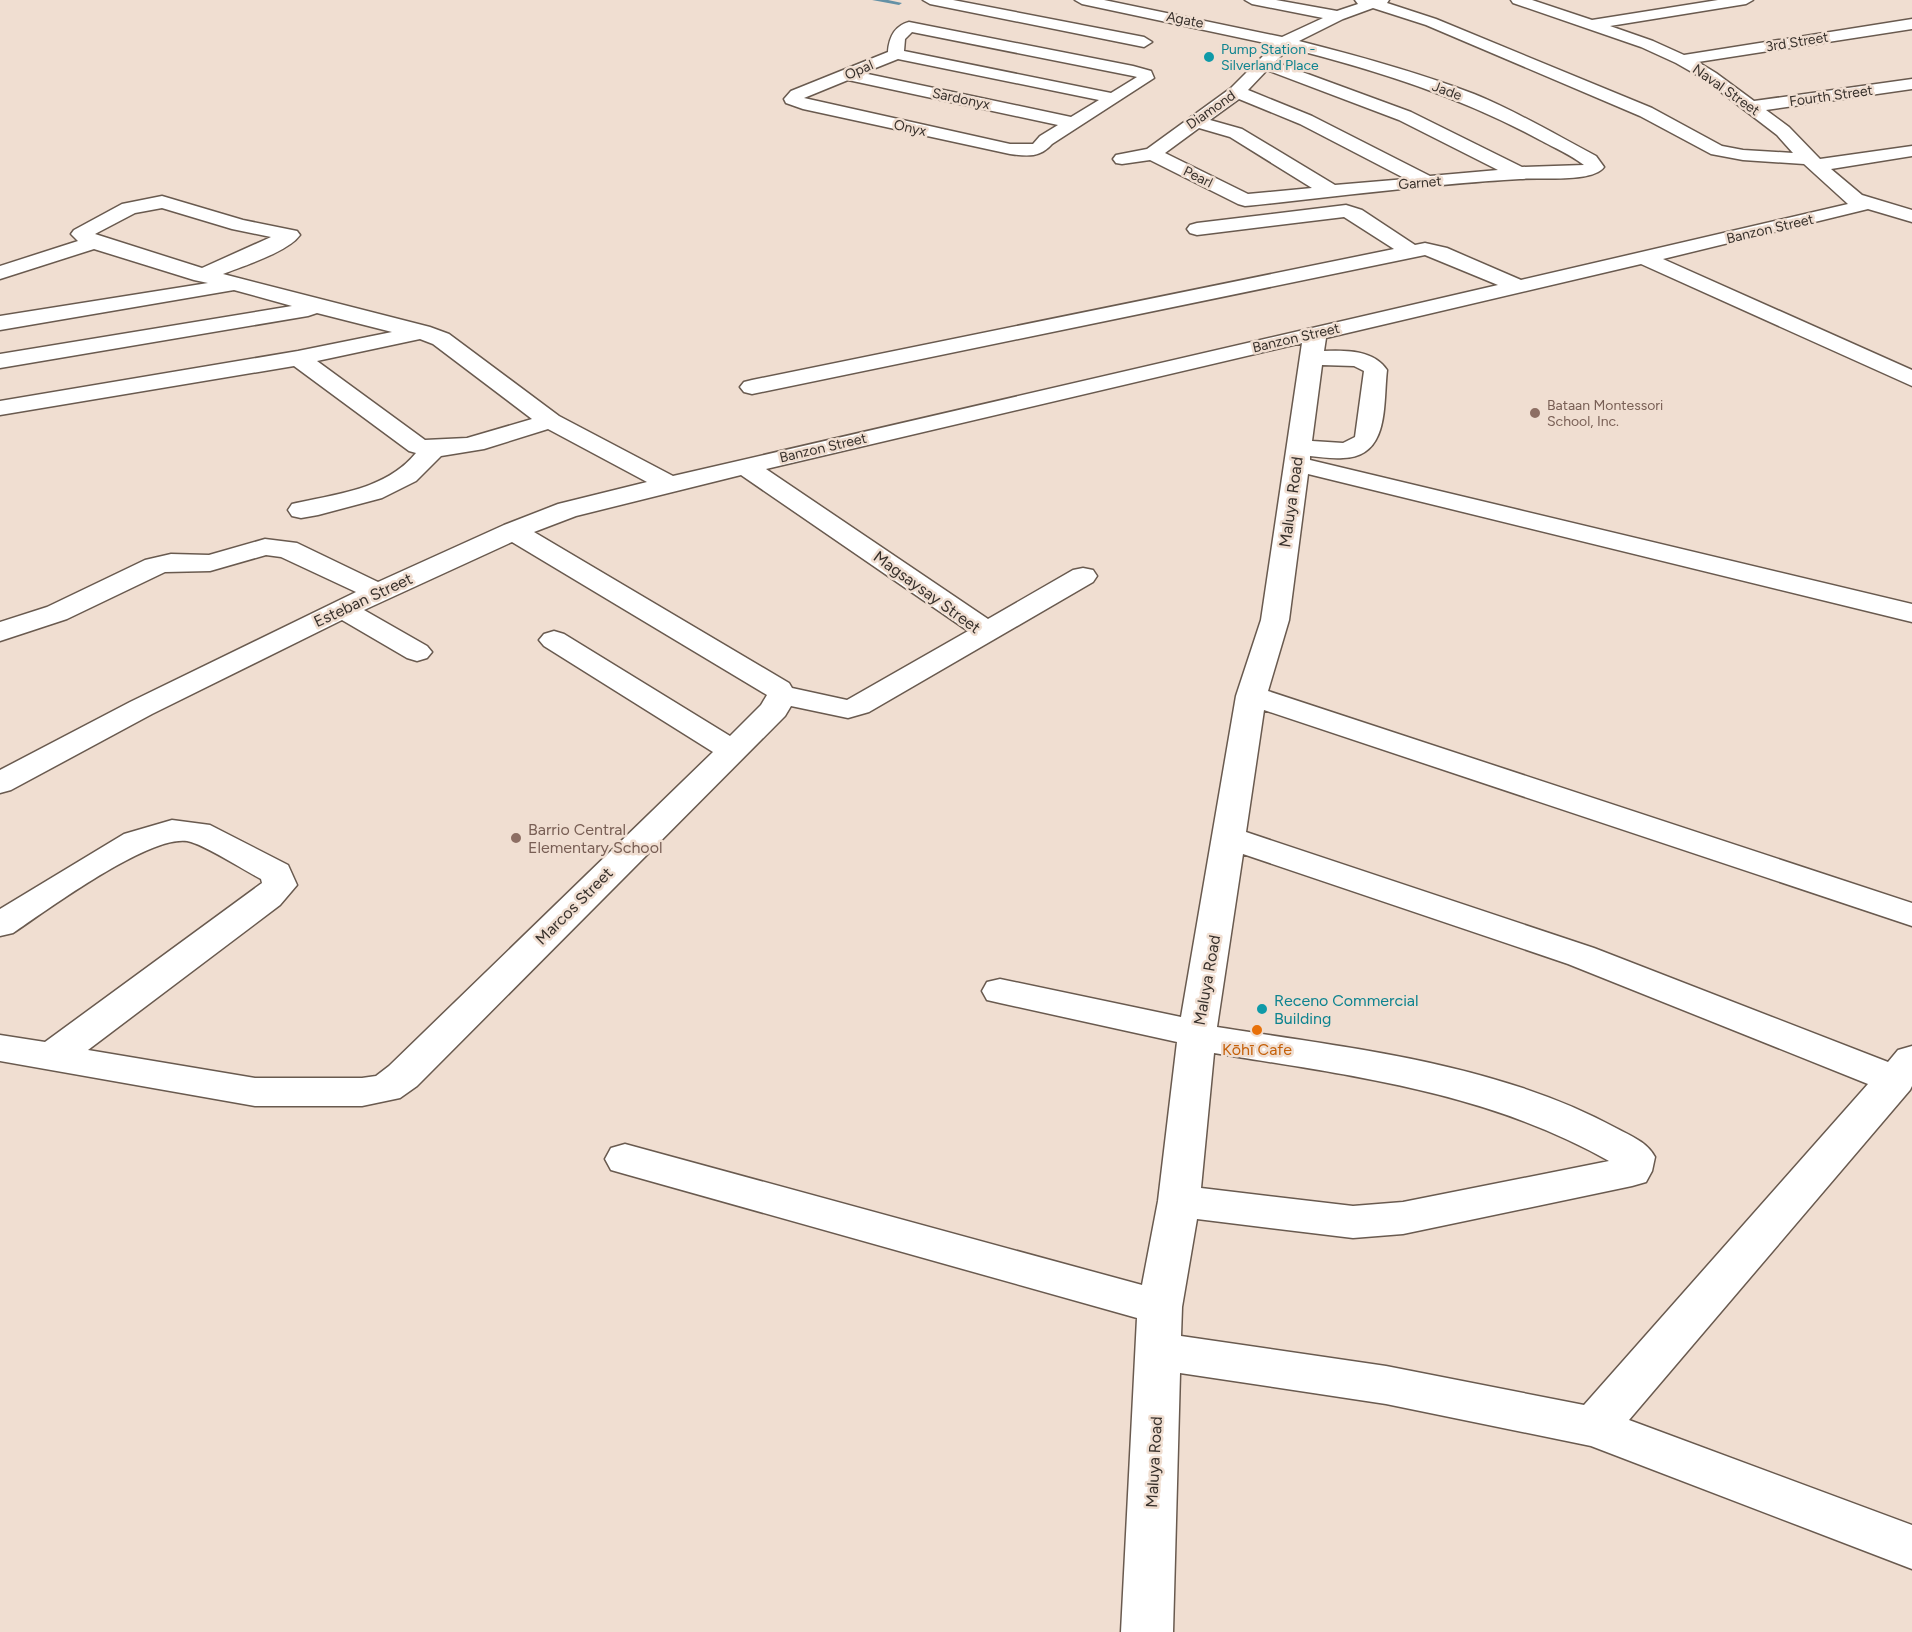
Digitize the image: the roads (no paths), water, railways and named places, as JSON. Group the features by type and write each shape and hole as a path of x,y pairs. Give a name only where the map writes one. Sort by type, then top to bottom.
{"street":[{"path":"930,0 1144,42"},
{"name":"Agate","path":"1082,0 1287,41"},
{"path":"1252,0 1338,16"},
{"name":"Naval Street","path":"1518,0 1593,25 1682,60 1710,76 1783,131 1852,205"},
{"path":"1593,25 1746,0"},
{"path":"1287,41 1372,1 1431,22 1646,112 1717,150 1814,162 1912,150"},
{"path":"1098,63 1191,21"},
{"name":"3rd Street","path":"1682,60 1912,24"},
{"path":"1074,123 1146,78 1145,74 909,27 897,38 896,54 1113,98"},
{"name":"Diamond","path":"1122,159 1152,154 1237,93 1287,41"},
{"name":"Jade","path":"1287,41 1384,68 1471,99 1590,159 1595,167"},
{"name":"Opal","path":"792,99 896,54"},
{"path":"1265,64 1405,116 1519,173"},
{"name":"Sardonyx","path":"848,75 1074,123"},
{"name":"Fourth Street","path":"1750,107 1912,84"},
{"path":"1237,93 1306,120 1427,182"},
{"name":"Onyx","path":"792,99 803,104 980,144 1030,151 1039,148 1046,140 1074,123"},
{"path":"1195,121 1236,134 1331,191"},
{"name":"Pearl","path":"1152,154 1245,200"},
{"name":"Garnet","path":"1245,200 1519,173 1585,171 1595,167"},
{"path":"201,276 265,249 290,235 238,225 162,202 129,208 81,234 94,242 201,276 319,309 422,332 441,339 550,420 670,484"},
{"path":"1852,205 1912,216"},
{"name":"Banzon Street","path":"745,466 1313,346 1518,285 1644,258 1852,205"},
{"path":"1197,228 1346,211 1355,214 1412,252"},
{"path":"0,273 94,242"},
{"path":"752,387 1425,249 1440,252 1518,285"},
{"path":"1644,258 1912,379"},
{"path":"0,323 235,285"},
{"path":"0,361 319,309"},
{"path":"0,408 298,358 422,332"},
{"path":"1298,456 1356,449 1367,438 1376,370 1371,364 1313,346"},
{"name":"Maluya Road","path":"1147,1632 1160,1307 1179,1201 1197,1035 1251,696 1275,620 1313,346"},
{"path":"298,358 418,446 432,450 457,448 550,420"},
{"path":"301,510 349,500 383,488 418,467 432,450"},
{"path":"1298,456 1912,613"},
{"name":"Esteban Street","path":"0,783 141,708 378,592 513,531 567,510 745,466"},
{"name":"Magsaysay Street","path":"745,466 986,630 858,706 848,709 782,695"},
{"path":"513,531 778,689 782,695"},
{"path":"0,632 57,613 155,566 171,562 210,562 265,547 287,549 378,592"},
{"path":"986,630 1083,576"},
{"path":"343,609 417,652"},
{"path":"554,639 731,750"},
{"name":"Marcos Street","path":"50,1058 255,1092 362,1092 386,1088 403,1076 774,710 782,695"},
{"path":"1251,696 1912,915"},
{"path":"0,926 37,900 136,841 172,830 198,832 276,873 280,885 268,897 50,1058 0,1048"},
{"path":"1229,838 1581,956 1904,1070 1594,1427"},
{"path":"1000,991 1197,1035 1443,1079 1540,1111 1609,1140 1635,1157 1632,1171 1403,1218 1353,1222 1179,1201"},
{"path":"626,1159 1160,1307"},
{"path":"1159,1351 1386,1385 1594,1427 1912,1547"}],"waterway":[{"path":"875,0 899,3"}],"place":[{"name":"Pump Station - Silverland Place","path":"1209,57"},
{"name":"Bataan Montessori School, Inc.","path":"1535,413"},
{"name":"Barrio Central Elementary School","path":"516,838"},
{"name":"Receno Commercial Building","path":"1262,1009"},
{"name":"Kōhī Cafe","path":"1257,1030"}]}
